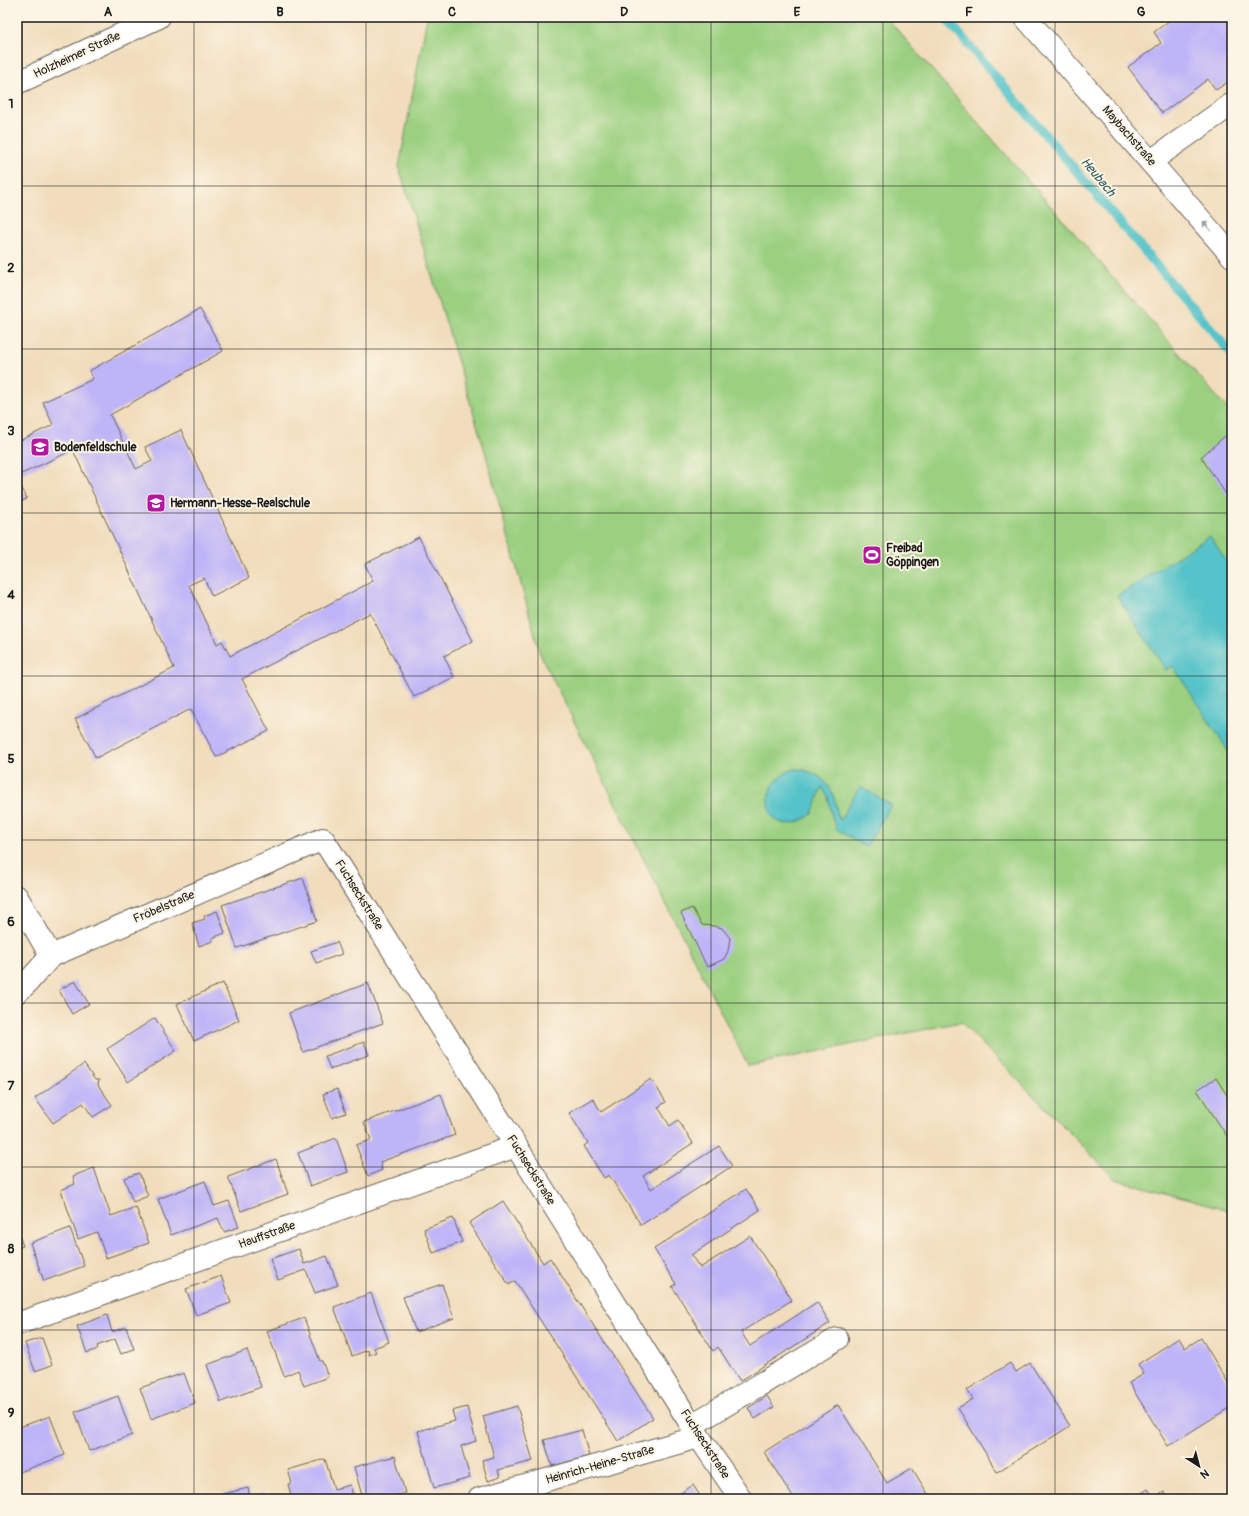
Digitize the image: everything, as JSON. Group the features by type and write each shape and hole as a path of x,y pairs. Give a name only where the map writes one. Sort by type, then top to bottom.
{"street":[{"name":"Holzheimer Straße","path":"17,83 159,17"},
{"name":"Maybachstraße","path":"1025,17 1232,256"},
{"path":"1151,161 1232,104"},
{"name":"Fröbelstraße","path":"17,992 51,956 324,839"},
{"name":"Fuchseckstraße","path":"324,839 695,1431 741,1499"},
{"path":"17,897 51,956"},
{"name":"Hauffstraße","path":"17,1324 516,1146"},
{"name":"Heinrich-Heine-Straße","path":"479,1499 695,1431 837,1339"}],"green space":[{"name":"Freibad Göppingen","path":"427,17 886,17 1232,414 1232,1212 1115,1179 961,1022 748,1066 540,654 486,455 399,167"}],"water":[{"path":"1210,536 1232,569 1232,757 1173,666 1166,670 1117,596"},
{"path":"794,769 810,772 822,779 827,784 834,797 837,814 840,820 860,786 891,805 866,847 835,828 836,825 833,820 828,797 822,787 814,810 806,818 790,824 780,822 773,816 769,808 768,797 772,787 781,777"}],"building":[{"path":"1168,17 1232,17 1232,79 1216,90 1208,79 1162,113 1128,67 1161,43 1154,32 1170,20"},
{"name":"Hermann-Hesse-Realschule","path":"200,309 223,351 110,415 136,469 152,461 145,447 181,430 249,578 212,596 204,578 189,585 217,644 222,641 230,656 373,581 365,564 419,537 473,641 444,656 454,677 414,697 370,613 242,679 269,731 216,757 191,709 96,758 75,719 174,668 73,450 17,476 17,442 53,425 43,402 93,379 89,371"},
{"path":"1232,430 1232,503 1201,457"},
{"path":"17,478 27,499 17,503"},
{"path":"303,878 317,921 237,948 222,905"},
{"path":"692,908 702,925 722,928 730,938 728,951 724,959 707,967 681,913"},
{"path":"217,911 225,933 212,938 213,941 199,946 192,923 205,919 204,916"},
{"path":"337,942 342,954 316,963 311,951"},
{"path":"75,981 89,1004 72,1014 59,990"},
{"path":"223,983 239,1020 194,1041 177,1004"},
{"path":"368,983 383,1023 303,1052 289,1013"},
{"path":"155,1018 176,1051 128,1082 107,1049"},
{"path":"364,1042 369,1055 330,1069 325,1056"},
{"path":"84,1064 95,1080 99,1080 98,1085 112,1105 93,1117 83,1103 53,1123 35,1098"},
{"path":"1216,1078 1232,1103 1232,1144 1197,1090"},
{"path":"651,1079 666,1102 658,1107 670,1126 678,1120 693,1143 643,1176 651,1189 719,1146 732,1166 641,1225 609,1175 604,1178 584,1146 588,1143 569,1113 593,1098 601,1112"},
{"path":"337,1089 346,1113 332,1118 323,1094"},
{"path":"441,1094 455,1135 380,1162 382,1170 368,1176 356,1145 371,1140 364,1122"},
{"path":"336,1138 348,1172 310,1186 298,1153"},
{"path":"276,1159 288,1194 241,1211 228,1177"},
{"path":"94,1168 111,1216 136,1207 149,1243 106,1258 97,1232 78,1239 61,1190 75,1184 73,1176"},
{"path":"139,1173 148,1196 133,1202 124,1178"},
{"path":"205,1181 214,1206 229,1201 239,1227 224,1232 218,1218 171,1235 158,1199"},
{"path":"746,1189 760,1210 691,1255 700,1268 750,1236 792,1300 741,1332 750,1346 817,1302 830,1323 740,1381 718,1347 713,1351 672,1286 676,1284 654,1249"},
{"path":"503,1201 543,1263 550,1258 653,1418 618,1441 515,1281 509,1285 469,1223"},
{"path":"453,1218 462,1242 433,1253 424,1229"},
{"path":"70,1228 84,1266 44,1281 30,1243"},
{"path":"17,1230 23,1246 17,1248"},
{"path":"299,1249 304,1264 327,1256 338,1285 315,1293 306,1270 278,1280 270,1259"},
{"path":"221,1276 231,1303 196,1315 186,1289"},
{"path":"442,1284 454,1318 416,1332 403,1297"},
{"path":"371,1293 389,1342 374,1348 376,1352 369,1355 368,1350 352,1356 334,1307"},
{"path":"107,1315 112,1332 126,1327 134,1349 121,1354 115,1339 97,1346 98,1349 87,1353 77,1326"},
{"path":"304,1318 320,1361 322,1361 328,1377 304,1386 298,1370 284,1376 267,1331"},
{"path":"42,1338 52,1365 35,1371 25,1343"},
{"path":"1179,1338 1185,1348 1201,1338 1232,1389 1232,1406 1168,1446 1129,1383 1144,1374 1138,1364"},
{"path":"247,1350 261,1387 221,1402 207,1365"},
{"path":"1010,1363 1016,1372 1030,1363 1070,1426 997,1472 958,1408 973,1399 967,1390"},
{"path":"184,1373 195,1403 151,1419 140,1388"},
{"path":"118,1396 132,1435 89,1451 75,1412"},
{"path":"767,1396 774,1407 755,1419 748,1408"},
{"path":"838,1405 887,1483 912,1468 931,1499 794,1499 764,1452"},
{"path":"517,1406 533,1461 498,1470 500,1477 488,1481 482,1460 494,1457 483,1416"},
{"path":"467,1407 476,1441 461,1446 470,1478 434,1488 418,1431 455,1421 452,1411"},
{"path":"50,1416 65,1455 17,1473 17,1428"},
{"path":"582,1430 589,1456 552,1466 544,1440"},
{"path":"395,1456 405,1493 382,1499 363,1499 354,1467"},
{"path":"325,1459 334,1489 350,1485 354,1499 292,1499 288,1484 292,1483 288,1470"},
{"path":"693,1485 702,1499 672,1499"},
{"path":"248,1488 250,1497 264,1493 266,1499 224,1499 223,1494"},
{"path":"1148,1489 1154,1498 1164,1492 1168,1499 1132,1499"}],"waterway":[{"name":"Heubach","path":"945,17 1232,354"}],"place":[{"name":"Bodenfeldschule","path":"40,447"},
{"name":"Hermann-Hesse-Realschule","path":"156,503"},
{"name":"Freibad Göppingen","path":"872,555"}]}
